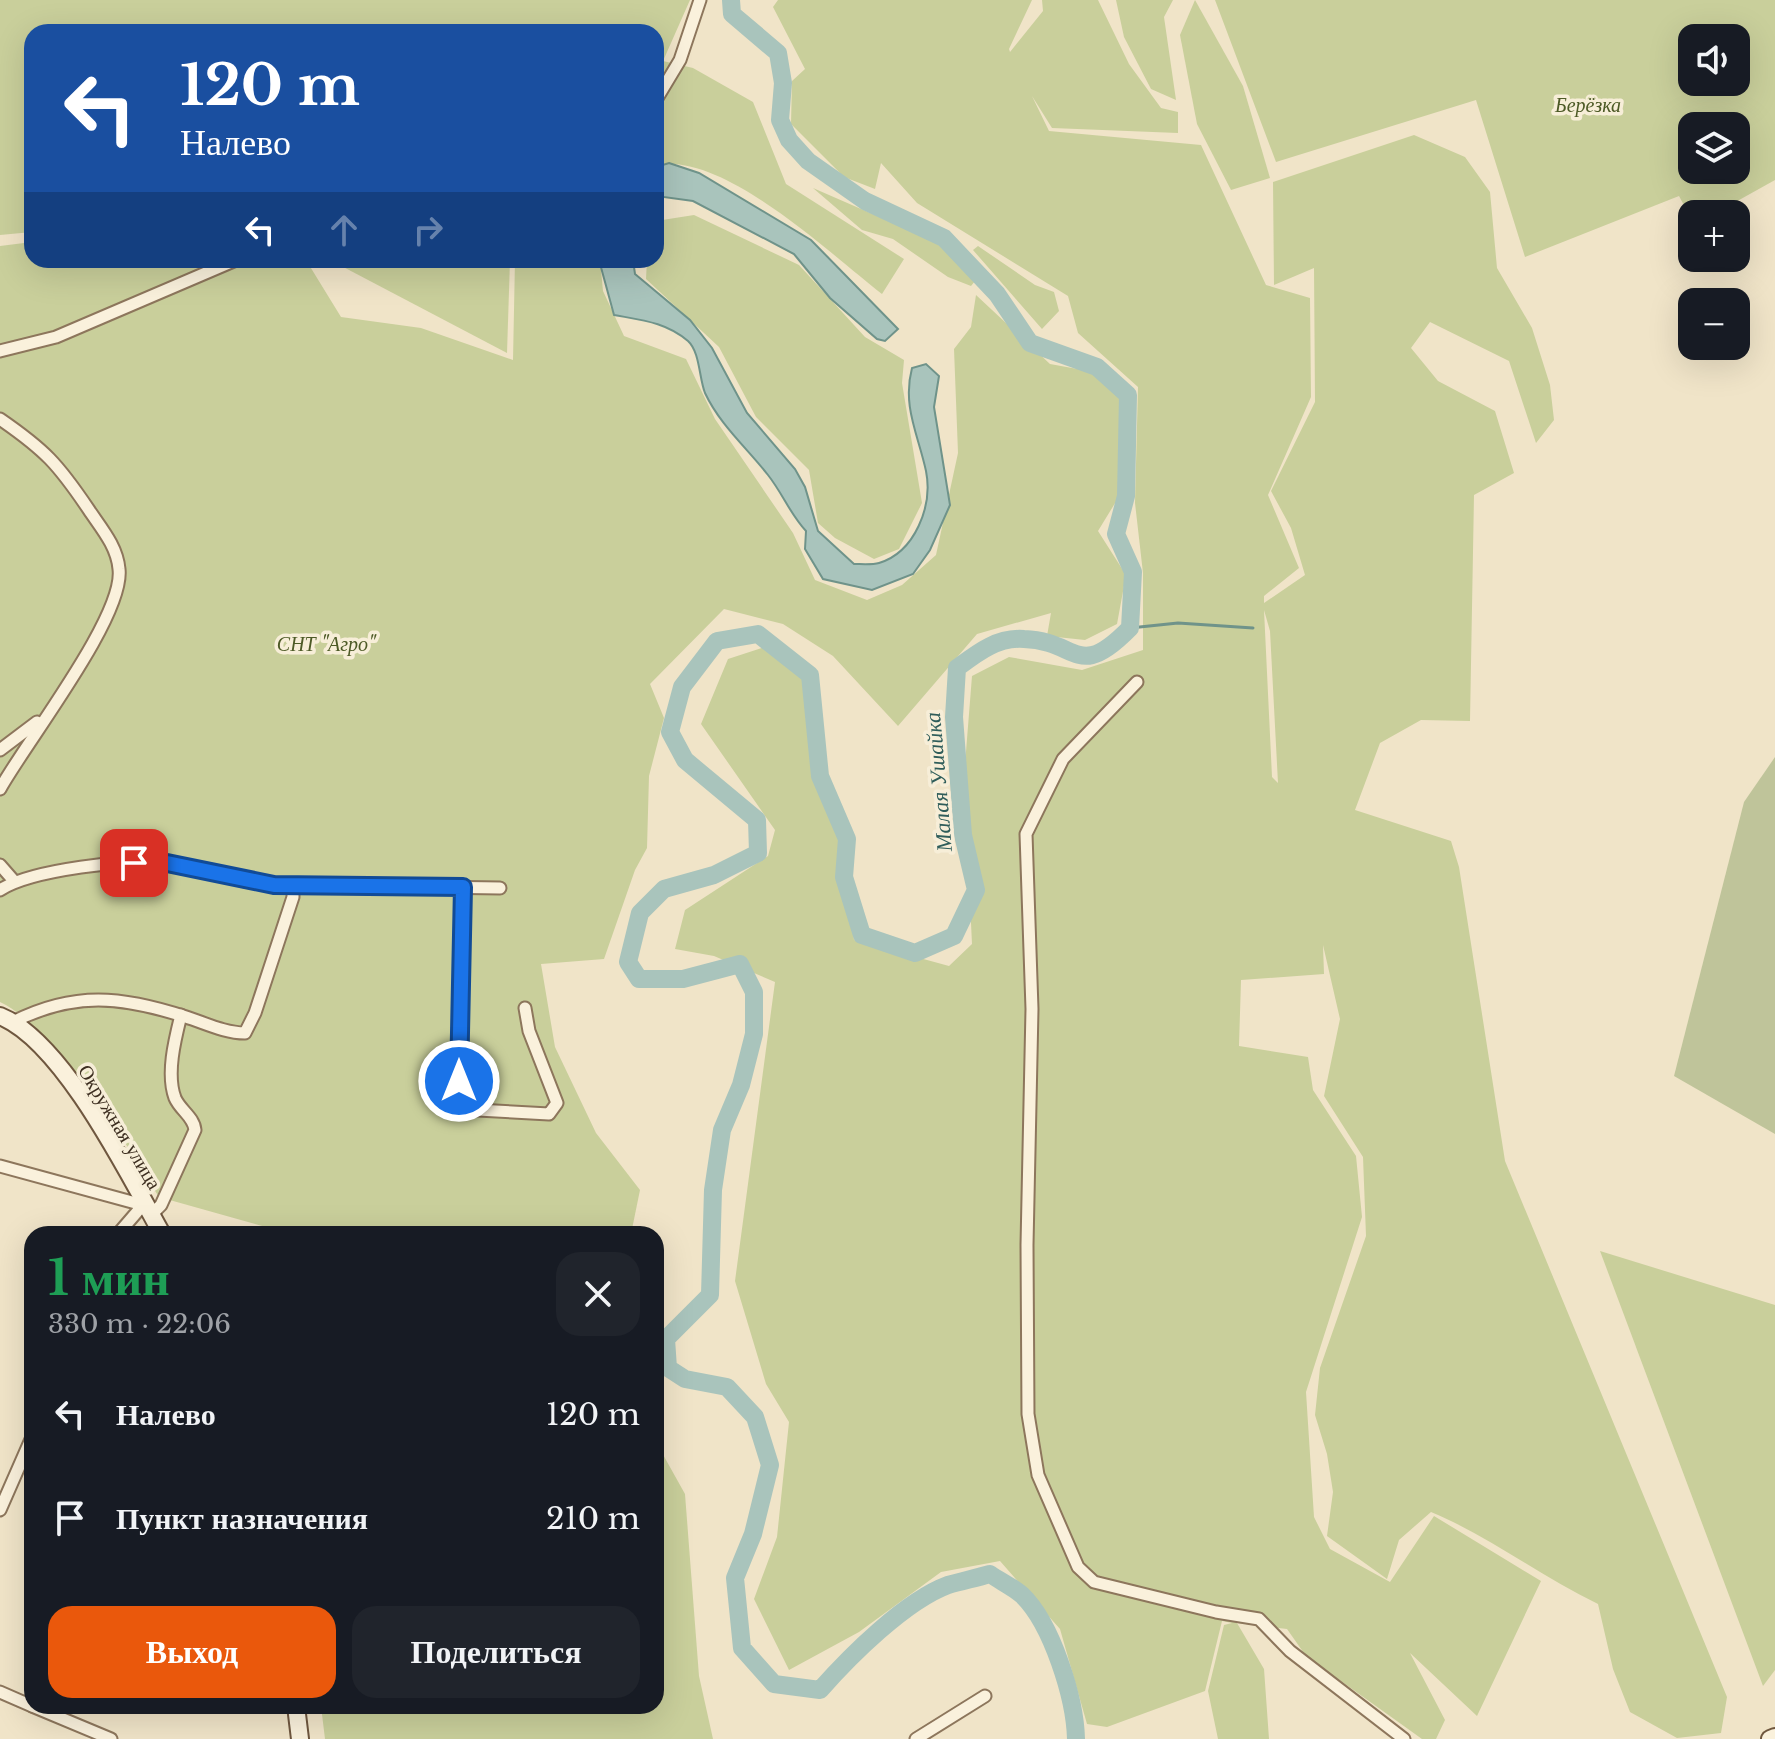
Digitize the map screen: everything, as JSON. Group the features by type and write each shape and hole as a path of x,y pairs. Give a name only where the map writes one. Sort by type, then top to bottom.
{"street":[{"path":"664,87 680,60 700,0"},
{"path":"0,351 56,337 217,268"},
{"path":"0,419 47,452 64,472 112,544 120,574 102,630 0,789"},
{"path":"1137,682 1063,759 1026,834 1032,1009 1027,1245 1028,1414 1038,1475 1078,1567 1094,1582 1216,1612 1259,1619 1290,1651 1404,1739"},
{"path":"0,750 47,714"},
{"path":"0,890 14,881 134,863 167,863 244,882 500,888"},
{"path":"0,865 14,881"},
{"path":"7,1019 46,1005 88,999 181,1015 235,1033 245,1033 293,897 293,885"},
{"path":"463,887 459,1109 468,1112 549,1114 554,1110 557,1103 529,1031 525,1008"},
{"path":"128,1226 147,1210 161,1205 195,1130 194,1123 175,1098 171,1073 181,1015"},
{"name":"Окружная улица","path":"7,1019 74,1082 157,1226"},
{"path":"0,1166 147,1210"},
{"path":"0,1510 24,1455"},
{"path":"0,1692 24,1702"},
{"path":"916,1739 985,1696"},
{"path":"51,1714 111,1739"},
{"path":"297,1714 300,1739"}],"green space":[{"path":"0,0 690,0 664,59 664,24 24,24 24,233 0,235"},
{"path":"778,0 1032,0 1010,52 1043,11 1042,0 1098,0 1129,64 1161,108 1178,112 1178,133 1052,128 1032,96 1049,131 1201,145 1266,285 1310,298 1311,397 1268,495 1299,568 1264,596 1264,603 1305,575 1291,528 1271,491 1315,402 1314,268 1274,285 1273,182 1414,135 1465,157 1490,192 1497,268 1532,328 1550,385 1554,420 1536,443 1509,361 1430,322 1411,348 1438,381 1495,411 1514,473 1474,495 1470,721 1421,720 1380,743 1355,810 1451,841 1459,867 1505,1161 1727,1697 1721,1733 1677,1738 1630,1712 1613,1669 1598,1604 1452,1522 1431,1512 1399,1540 1387,1579 1327,1536 1333,1492 1327,1454 1315,1415 1320,1368 1366,1236 1363,1157 1324,1096 1340,1019 1323,945 1324,974 1241,980 1239,1046 1308,1057 1313,1090 1356,1156 1362,1217 1306,1392 1314,1517 1330,1549 1390,1582 1434,1516 1541,1581 1477,1716 1410,1653 1445,1720 1436,1739 1422,1739 1306,1656 1287,1629 1237,1623 1264,1669 1269,1739 1218,1739 1208,1691 1224,1625 1232,1623 1222,1621 1205,1691 1107,1727 1087,1724 1060,1629 1000,1561 941,1572 859,1632 789,1670 754,1599 777,1537 789,1422 766,1384 735,1281 775,982 714,956 675,949 685,910 768,856 775,830 701,724 728,659 765,647 803,675 812,734 842,832 854,940 949,966 972,944 964,777 972,676 1009,657 1082,670 1143,650 1143,573 1135,503 1138,387 1078,333 1068,296 917,203 881,163 875,189 844,177 791,124 792,81 805,69 773,7","holes":["1264,610 1270,631 1278,783 1272,777"]},
{"path":"1116,0 1173,0 1164,17 1176,100 1151,89 1124,37"},
{"path":"1195,0 1243,86 1270,178 1231,190 1197,124 1180,35"},
{"name":"Берёзка","path":"1215,0 1775,0 1775,180 1739,200 1681,200 1679,196 1525,257 1476,100 1276,162"},
{"path":"664,61 693,68 753,102 786,184 904,259 882,294 775,209 713,174 683,165 664,165"},
{"path":"813,188 939,243 975,281 971,286 948,277 893,239 862,230"},
{"path":"694,215 799,265 865,337 904,360 902,383 922,503 899,549 874,559 835,538 818,523 809,470 756,417 719,347 646,279 647,268 664,268 664,220"},
{"name":"СНТ \"Агро\"","path":"24,243 24,268 311,268 341,317 421,328 513,360 515,268 601,268 603,291 624,336 686,359 715,419 793,533 815,580 867,600 902,585 936,555 958,453 954,349 971,327 976,295 1050,364 1094,372 1122,399 1120,495 1098,531 1126,575 1117,624 1085,640 1047,636 1051,613 977,634 898,726 833,656 783,624 724,609 650,684 664,718 649,776 647,848 635,870 604,959 541,964 555,1047 596,1133 640,1190 633,1226 262,1226 159,1197 109,1119 66,1061 44,1036 0,1002 0,246"},
{"path":"978,246 1035,285 1054,292 1059,311 1042,329 973,250"},
{"path":"345,268 510,268 507,353"},
{"path":"1775,757 1775,1134 1674,1076 1744,802"},
{"path":"1600,1251 1775,1305 1775,1670 1763,1686"},
{"path":"664,1456 685,1494 699,1676 713,1739 325,1739 322,1714 664,1714"}],"water":[{"path":"669,163 699,173 811,240 898,329 885,341 877,339 830,298 794,254 693,201 664,197 664,165"},
{"path":"601,268 634,268 635,274 690,320 712,348 747,413 795,469 805,487 818,531 854,564 876,564 903,549 924,513 926,471 912,420 909,382 912,368 926,364 939,376 934,407 950,505 930,550 913,574 872,590 823,579 805,549 806,531 768,475 711,405 692,346 680,335 662,326 614,315"}],"waterway":[{"name":"Малая Ушайка","path":"731,0 732,14 778,53 783,83 780,120 789,140 808,161 865,201 944,238 997,294 1030,343 1097,367 1128,395 1126,496 1116,534 1133,572 1130,628 1099,653 1088,656 1042,641 1014,639 988,647 957,668 954,717 963,835 976,890 954,936 915,953 862,935 844,877 847,839 820,776 810,675 758,634 717,641 682,687 670,732 685,760 757,820 758,853 714,875 664,889 640,913 628,962 639,979 683,979 740,964 754,992 754,1034 741,1085 722,1130 713,1190 710,1295 666,1339 668,1368 685,1379 727,1387 755,1417 770,1465 753,1534 735,1578 742,1648 774,1684 820,1690 862,1646 914,1603 948,1585 990,1574 1022,1595 1043,1624 1060,1662 1075,1722 1076,1739"},
{"path":"1130,628 1178,623 1253,628"}],"route":[{"path":"134,863 167,863 244,882 274,885 463,887 459,1081"}]}
